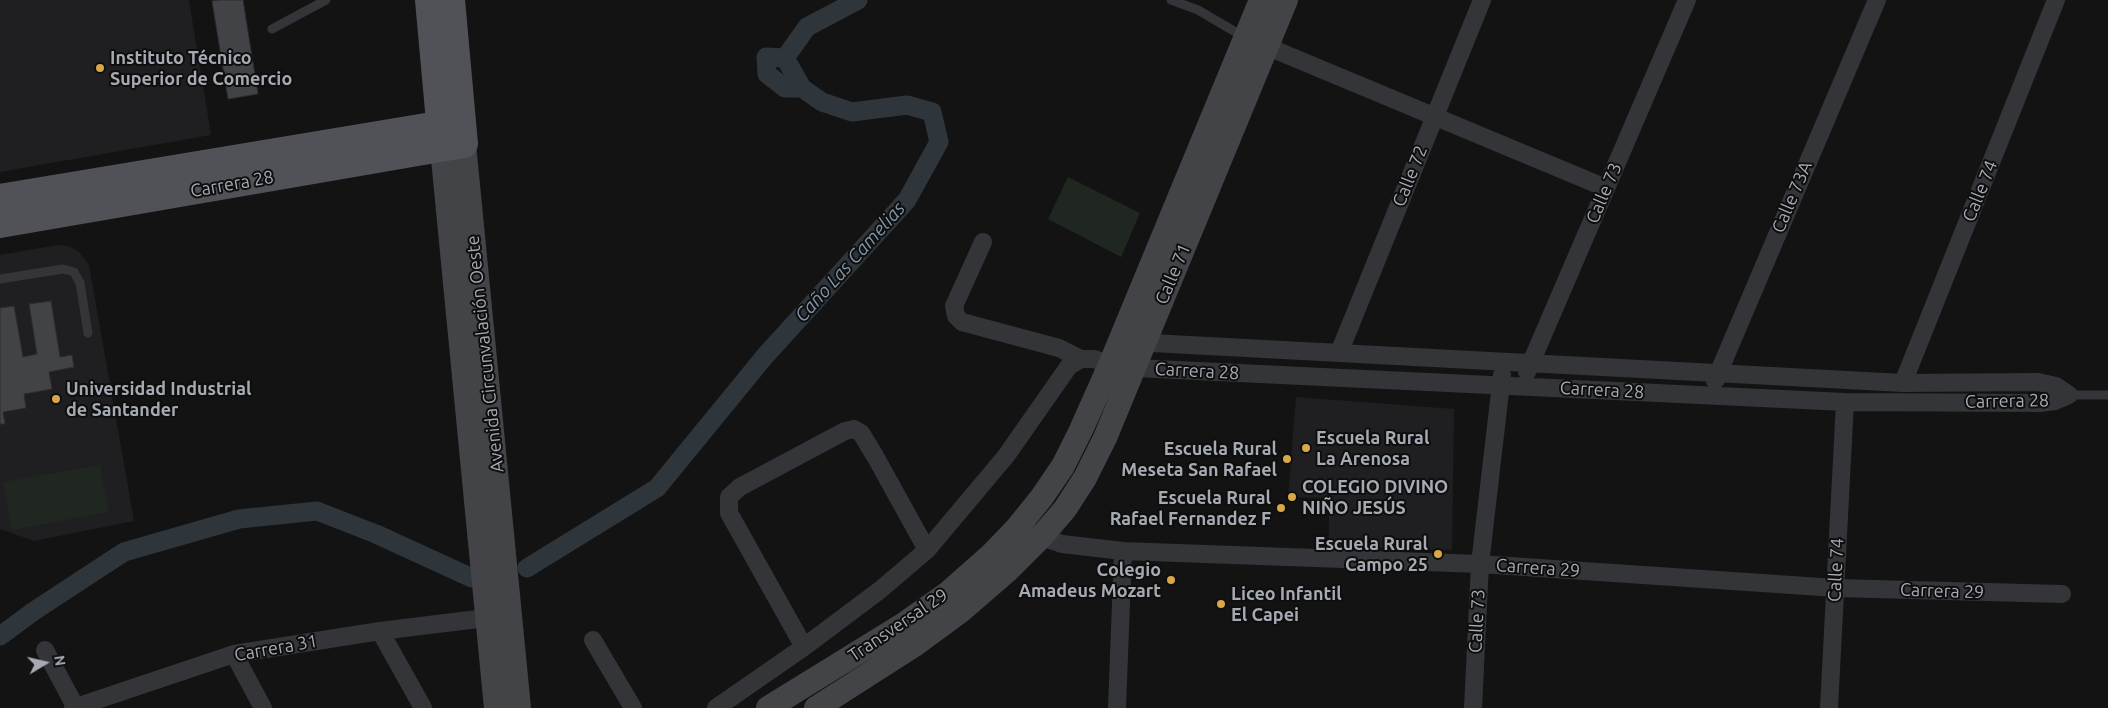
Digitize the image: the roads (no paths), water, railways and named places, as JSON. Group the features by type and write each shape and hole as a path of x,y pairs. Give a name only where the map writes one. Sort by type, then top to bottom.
{"main road":[{"name":"Avenida Circunvalación Oeste","path":"429,0 452,135 520,708"},
{"name":"Avenida Circunvalación Oeste","path":"451,0 452,135 486,618 496,708"},
{"name":"Calle 71","path":"1017,528 1042,497 1063,466 1082,430 1261,0"},
{"name":"Calle 71","path":"1041,537 1065,509 1085,478 1105,438 1286,0"},
{"name":"Carrera 28","path":"0,198 452,135"},
{"name":"Carrera 28","path":"0,224 452,135"},
{"name":"Transversal 29","path":"768,708 901,626 948,592 991,555 1017,528"},
{"name":"Transversal 29","path":"816,708 913,646 962,610 1007,571 1041,537"}],"street":[{"name":"Calle 72","path":"1340,353 1433,116 1482,0"},
{"name":"Calle 73","path":"1523,386 1530,363 1686,0"},
{"name":"Calle 73A","path":"1710,395 1877,0"},
{"name":"Calle 74","path":"1903,383 2056,0"},
{"path":"1245,38 1606,188"},
{"name":"Carrera 28","path":"983,242 954,306 956,316 962,322 1059,348 1081,359 1094,359 1110,365 1135,368 1845,402 2040,403 2055,402 2069,396 2056,386 2038,382 1903,383 1120,341"},
{"path":"716,708 804,647 880,590 927,550 1006,456 1069,366 1081,359"},
{"name":"Calle 73","path":"1473,708 1480,564 1504,362"},
{"name":"Calle 74","path":"1829,708 1845,402"},
{"path":"804,647 729,514 729,497 740,487 845,431 854,429 861,433 875,456 927,550"},
{"name":"Carrera 29","path":"1017,528 1062,544 1123,551 1480,564 1836,588 2062,594"},
{"path":"1117,708 1123,551"},
{"name":"Carrera 31","path":"75,707 234,654 380,631 486,618"},
{"path":"380,631 423,708"},
{"path":"594,640 633,708"},
{"path":"45,650 75,707"},
{"path":"234,654 263,708"}],"lane":[{"path":"272,28 326,0"},
{"path":"1171,0 1198,10 1245,38"},
{"path":"0,279 63,269 74,272 80,283 88,333"},
{"path":"2069,396 2108,395"}],"waterway":[{"name":"Caño Las Camelias","path":"527,568 657,488 765,356 907,200 939,142 932,112 907,105 852,112 822,102 802,88 785,58 807,27 858,0"},
{"path":"785,58 766,57 767,74 785,88 802,88"},
{"name":"Caño Las Camelias","path":"0,636 34,611 124,552 239,519 317,511 376,534 472,578"}],"place":[{"name":"Instituto Técnico Superior de Comercio","path":"100,68"},
{"name":"Universidad Industrial de Santander","path":"56,399"},
{"name":"Escuela Rural La Arenosa","path":"1306,448"},
{"name":"Escuela Rural Meseta San Rafael","path":"1287,459"},
{"name":"COLEGIO DIVINO NIÑO JESÚS","path":"1292,497"},
{"name":"Escuela Rural Rafael Fernandez F","path":"1281,508"},
{"name":"Escuela Rural Campo 25","path":"1438,554"},
{"name":"Colegio Amadeus Mozart","path":"1171,580"},
{"name":"Liceo Infantil El Capei","path":"1221,604"}]}
